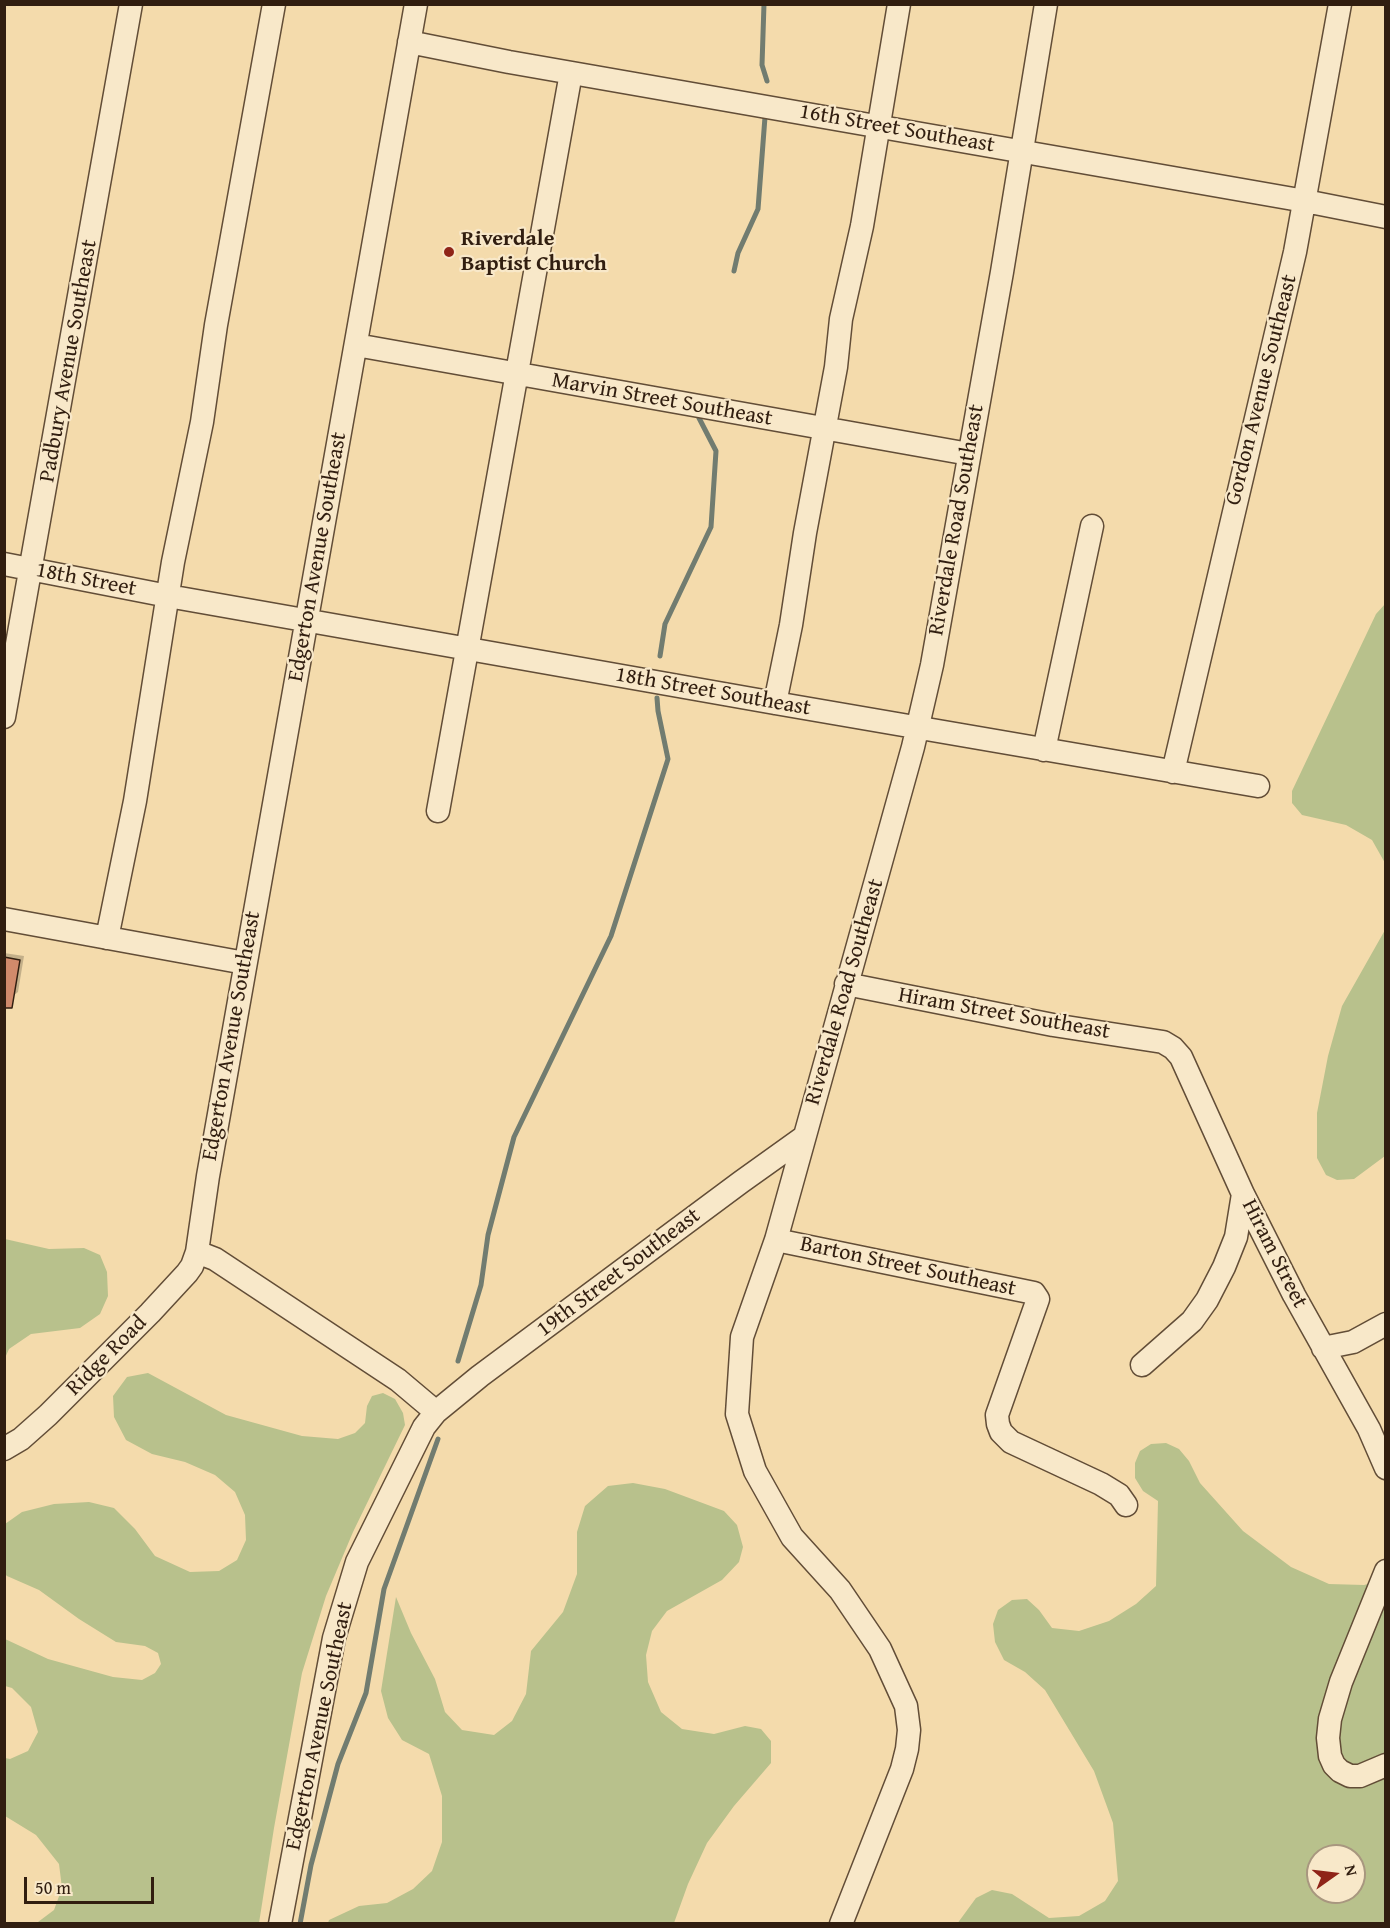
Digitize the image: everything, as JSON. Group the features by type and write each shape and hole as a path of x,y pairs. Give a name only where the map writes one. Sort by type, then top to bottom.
{"street":[{"name":"Padbury Avenue Southeast","path":"4,717 131,4"},
{"path":"107,938 135,801 168,596 202,422 218,313 274,4"},
{"name":"Edgerton Avenue Southeast","path":"197,1252 245,963 416,4"},
{"path":"775,703 791,625 836,367 841,319 862,226 899,4"},
{"name":"Riverdale Road Southeast","path":"841,1923 902,1769 909,1730 906,1706 880,1649 840,1590 792,1537 754,1471 736,1414 742,1337 776,1240 918,728 932,664 1046,4"},
{"name":"Gordon Avenue Southeast","path":"1173,772 1295,252 1340,4"},
{"name":"16th Street Southeast","path":"409,42 571,73 1386,217"},
{"path":"438,811 571,73"},
{"name":"Marvin Street Southeast","path":"356,345 969,454"},
{"path":"1044,750 1092,526"},
{"name":"18th Street","path":"4,564 168,596"},
{"name":"18th Street Southeast","path":"168,596 1258,786"},
{"path":"4,918 245,963"},
{"name":"Hiram Street Southeast","path":"846,984 1053,1025 1163,1042"},
{"name":"Hiram Street","path":"1163,1042 1173,1048 1180,1057 1243,1194 1294,1295 1369,1429 1386,1468"},
{"name":"19th Street Southeast","path":"436,1412 480,1376 804,1137"},
{"path":"1142,1365 1192,1321 1207,1300 1236,1237 1243,1194"},
{"name":"Barton Street Southeast","path":"776,1240 1034,1293 1038,1299 997,1415 1001,1432 1011,1442 1101,1484 1119,1495 1126,1505"},
{"path":"197,1252 215,1259 398,1380 436,1412"},
{"name":"Ridge Road","path":"4,1449 21,1439 48,1415 150,1313 187,1273 197,1252"},
{"path":"1323,1348 1353,1342 1386,1324"},
{"name":"Edgerton Avenue Southeast","path":"280,1923 334,1638 357,1562 424,1427 436,1412"},
{"path":"1386,1571 1341,1682 1330,1719 1328,1738 1330,1756 1334,1765 1350,1776 1360,1776 1386,1765"}],"green space":[{"path":"1385,604 1385,863 1372,840 1346,825 1302,815 1292,803 1292,791 1376,614"},
{"path":"1385,930 1385,1156 1354,1179 1337,1180 1326,1175 1317,1158 1317,1113 1328,1056 1342,1006"},
{"path":"5,1239 49,1249 84,1248 100,1255 107,1272 108,1296 100,1314 80,1328 31,1334 9,1349 5,1358"},
{"path":"148,1373 226,1415 302,1436 338,1439 355,1433 365,1423 367,1406 372,1396 383,1393 395,1399 403,1413 405,1425 353,1532 326,1596 302,1673 259,1923 31,1923 38,1922 54,1910 62,1888 59,1864 36,1835 5,1816 5,1758 10,1759 28,1751 38,1732 31,1707 12,1688 5,1686 5,1639 48,1659 113,1677 142,1680 155,1673 161,1664 158,1653 145,1646 116,1642 39,1590 7,1576 4,1573 5,1524 22,1512 54,1504 89,1502 114,1508 135,1529 155,1556 190,1572 219,1571 237,1560 246,1540 245,1515 235,1492 215,1475 185,1462 152,1454 126,1440 114,1417 113,1396 127,1377"},
{"path":"1166,1443 1179,1449 1189,1461 1200,1483 1243,1531 1291,1567 1329,1584 1364,1585 1385,1579 1385,1923 957,1924 976,1898 992,1890 1012,1894 1049,1918 1079,1916 1105,1901 1118,1881 1113,1823 1094,1771 1045,1690 1025,1672 1004,1660 995,1642 993,1624 998,1610 1012,1600 1027,1599 1039,1610 1052,1628 1079,1631 1109,1621 1136,1604 1156,1586 1158,1501 1143,1491 1135,1478 1135,1463 1140,1451 1151,1444"},
{"path":"633,1483 665,1489 724,1511 737,1525 743,1547 739,1562 722,1580 667,1611 652,1631 646,1655 648,1682 661,1712 682,1729 714,1734 745,1726 761,1729 771,1741 771,1763 734,1806 707,1843 688,1884 674,1923 328,1923 329,1920 359,1906 387,1903 413,1889 432,1871 442,1842 442,1796 429,1754 402,1740 388,1718 381,1691 396,1597 411,1633 435,1679 445,1712 462,1730 494,1735 512,1721 526,1694 531,1651 563,1612 577,1574 577,1532 585,1506 608,1486"}],"building":[{"path":"4,957 20,960 12,1008 4,1008"}],"waterway":[{"path":"764,4 762,65 767,81"},
{"path":"734,271 738,253 758,209 765,117"},
{"path":"660,656 665,624 711,527 716,451 699,418"},
{"path":"458,1361 481,1285 488,1235 514,1137 611,936 668,759 657,698"},
{"path":"300,1924 311,1865 338,1764 366,1693 384,1589 438,1439"}],"place":[{"name":"Riverdale Baptist Church","path":"449,252"}]}
